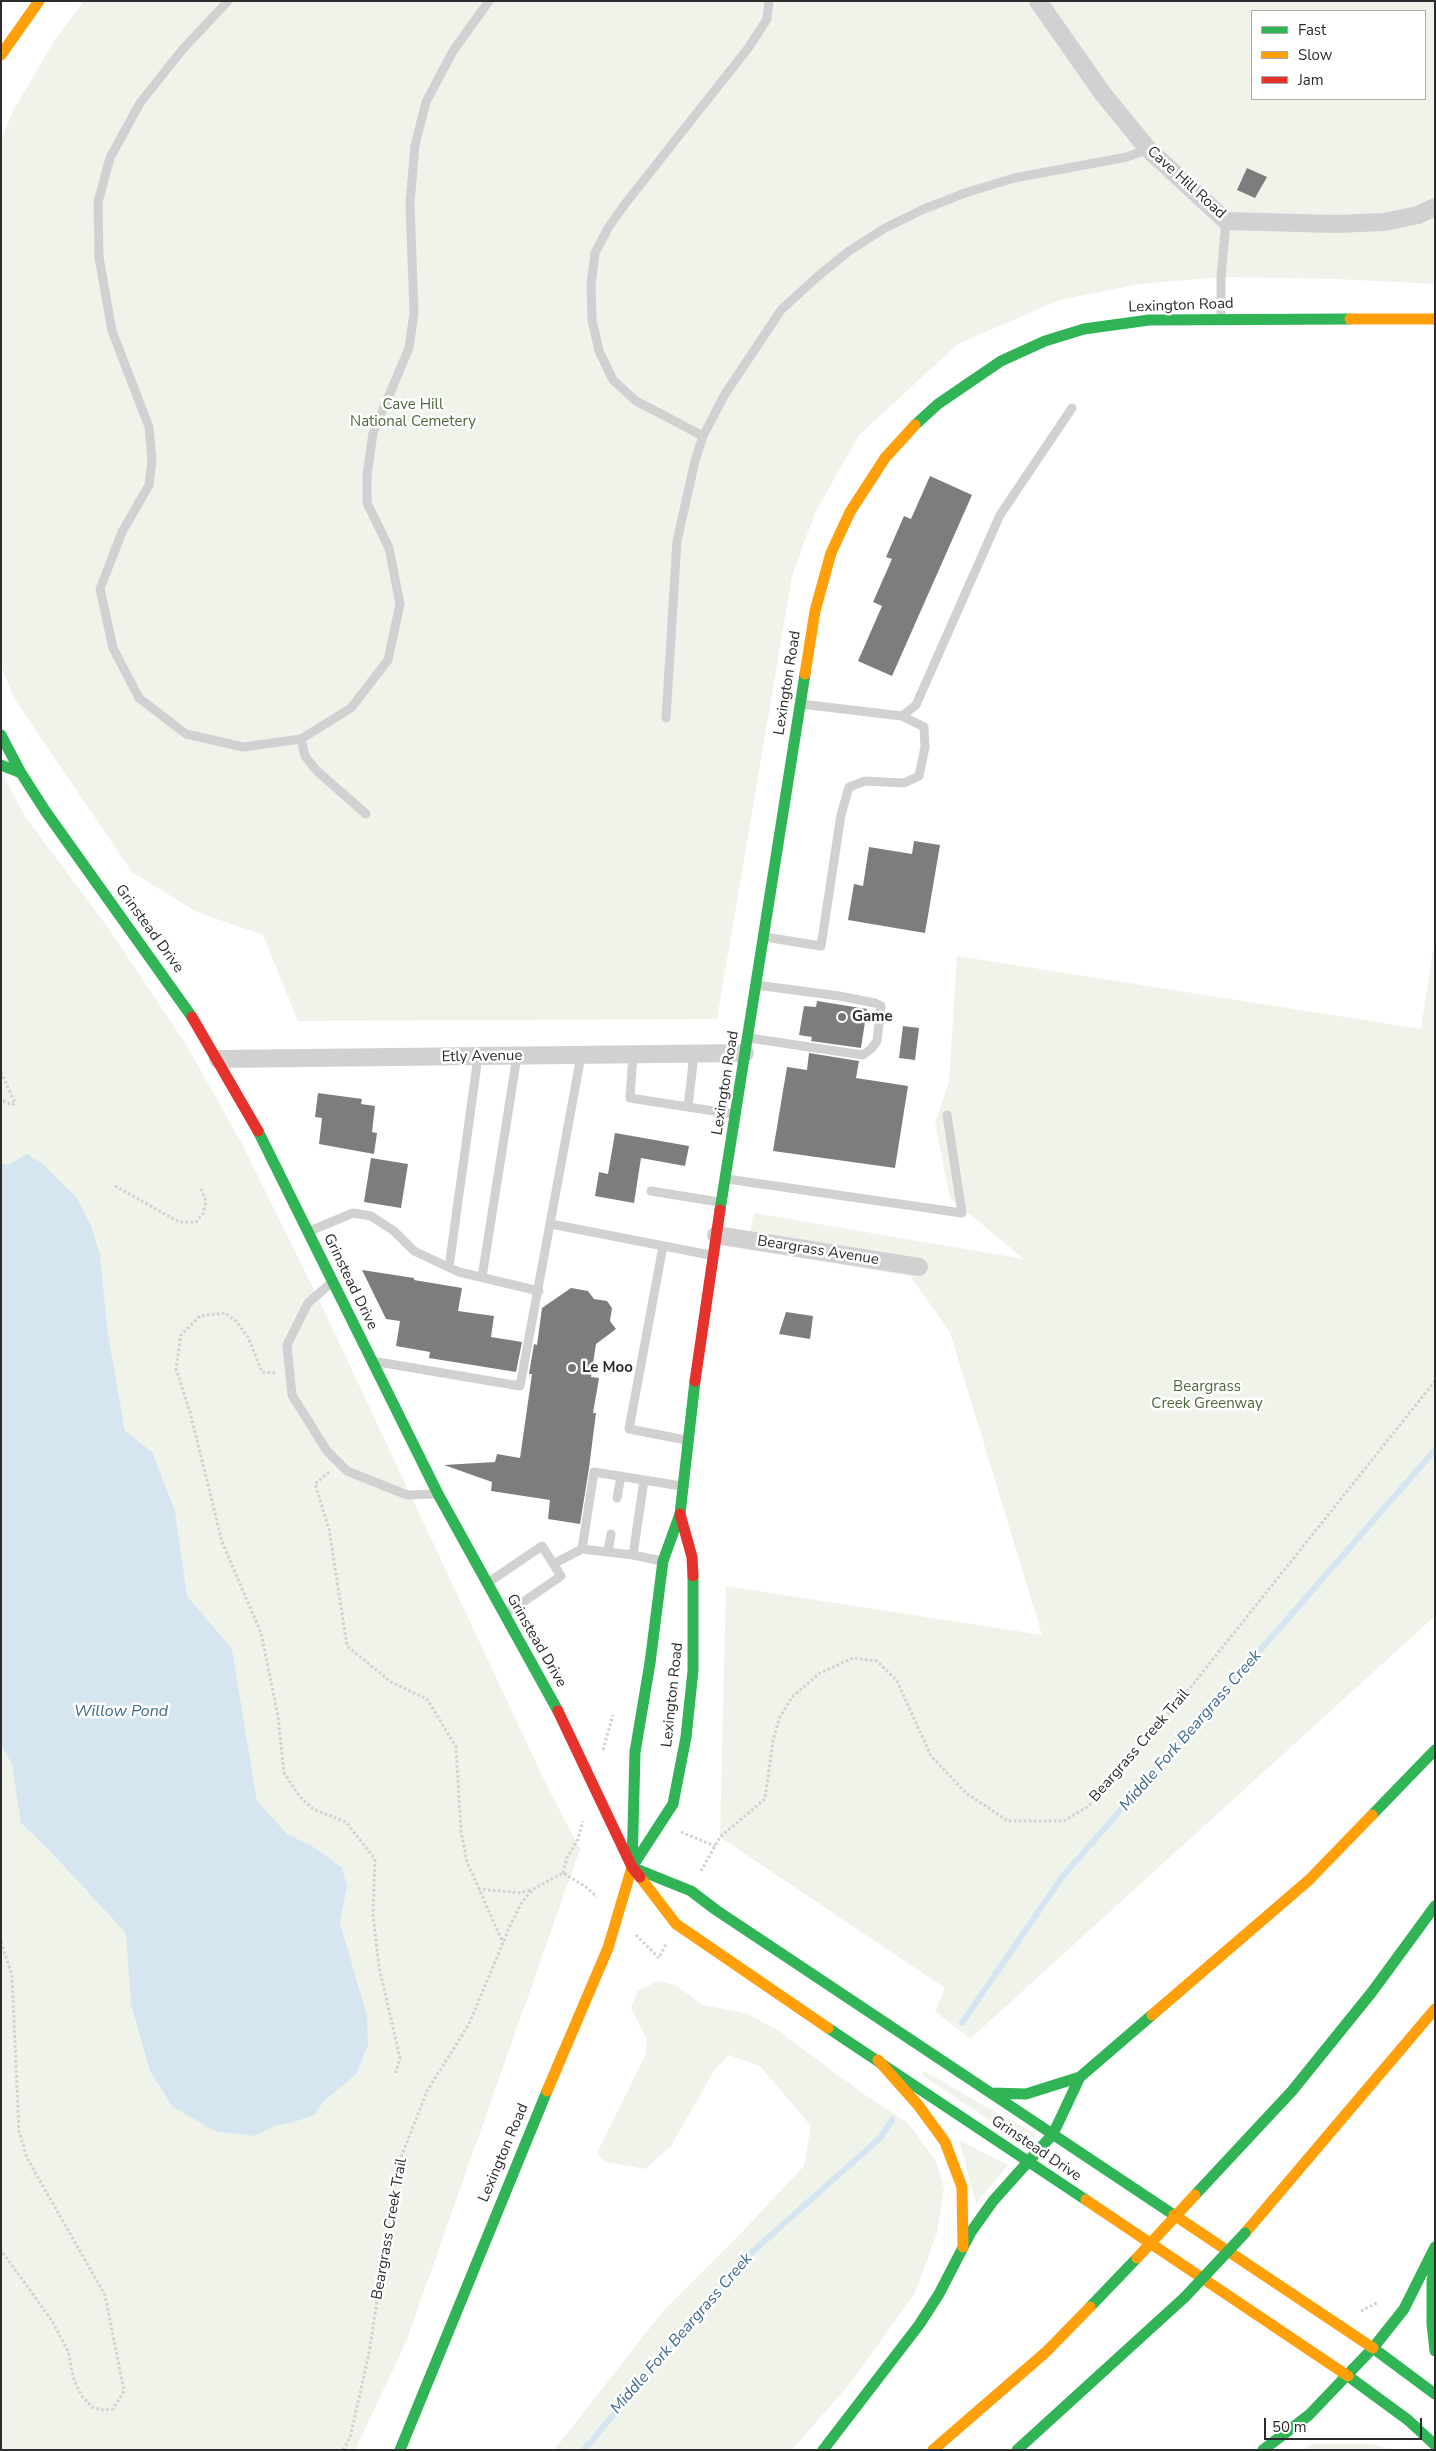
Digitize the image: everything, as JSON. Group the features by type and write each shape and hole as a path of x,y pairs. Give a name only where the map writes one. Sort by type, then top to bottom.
{"main road":[{"path":"1,55 39,1"},
{"name":"Lexington Road","path":"400,2450 505,2189 608,1948 632,1867 635,1752 650,1663 663,1561 680,1514 687,1441 713,1255 800,704 815,611 831,552 850,512 881,464 910,430 931,411 968,381 1001,360 1045,341 1084,329 1149,320 1221,318 1435,319"},
{"name":"Grinstead Drive","path":"1,735 21,773 46,812 180,996 218,1059 265,1143 438,1494 551,1697 632,1867 676,1924 710,1949 1348,2376 1408,2420 1435,2445"},
{"path":"1,766 21,773"},
{"name":"Lexington Road","path":"632,1867 673,1804 686,1737 693,1671 694,1594 692,1557 680,1514"},
{"path":"992,2093 1026,2094 1080,2077 1309,1880 1435,1750"},
{"name":"Grinstead Drive","path":"632,1867 691,1891 716,1910 1373,2348 1435,2394"},
{"path":"933,2450 1046,2352 1137,2258 1292,2091 1372,1992 1435,1906"},
{"path":"1017,2450 1185,2297 1245,2233 1435,2008"},
{"path":"878,2060 918,2106 945,2142 962,2188 963,2247"},
{"path":"823,2450 875,2385 918,2325 939,2294 963,2247 994,2200 1030,2162 1053,2134 1080,2077"},
{"path":"1263,2450 1308,2415 1348,2376 1373,2348 1404,2309 1435,2247"},
{"path":"1435,2261 1432,2280 1432,2324 1435,2351"}],"street":[{"name":"Cave Hill Road","path":"1038,1 1103,94 1148,149 1226,221 1335,224 1384,222 1418,215 1435,207"},
{"name":"Etly Avenue","path":"218,1059 694,1054 747,1046"},
{"name":"Beargrass Avenue","path":"716,1235 919,1267"}],"lane":[{"path":"228,1 182,50 140,103 110,158 98,202 99,258 112,331 149,427 152,460 149,485 122,532 100,590 113,648 139,698 186,734 242,747 301,739 351,708 388,660 400,604 388,548 367,504 367,475 373,433 409,348 414,313 410,203 415,144 426,102 453,51 489,1"},
{"path":"703,436 636,401 613,380 599,351 592,320 591,285 596,253 608,228 625,204 750,48 767,18 769,1"},
{"path":"666,718 676,541 703,436 725,394 781,310 849,251 885,228 924,209 965,192 1014,178 1128,157 1148,149"},
{"path":"1221,318 1221,277 1226,221"},
{"path":"902,716 916,705 1000,515 1072,408"},
{"path":"764,937 821,946 841,815 849,787 865,781 904,783 919,776 925,747 924,727 902,716 800,704"},
{"path":"301,739 305,756 316,770 366,814"},
{"path":"747,1046 862,1055 871,1049 877,1041 881,1006 876,1003 756,985"},
{"path":"688,1107 694,1054"},
{"path":"633,1055 630,1098 736,1115"},
{"path":"482,1277 517,1056"},
{"path":"372,1360 520,1386 581,1056"},
{"path":"449,1267 478,1057"},
{"path":"725,1179 962,1214 947,1115"},
{"path":"651,1191 722,1203"},
{"path":"309,1231 353,1213 372,1216 394,1231 414,1251 449,1267 539,1291"},
{"path":"551,1224 713,1255"},
{"path":"663,1246 629,1429 687,1441"},
{"path":"333,1281 308,1303 287,1345 292,1395 327,1451 347,1471 406,1495 438,1494"},
{"path":"582,1549 594,1472 682,1486"},
{"path":"617,1498 621,1476"},
{"path":"633,1555 644,1480"},
{"path":"608,1552 611,1534"},
{"path":"487,1584 542,1546 561,1576 504,1615"},
{"path":"553,1564 582,1549 633,1555 663,1561"}],"path":[{"path":"1,1072 15,1103 12,1105 1,1100"},
{"path":"115,1186 178,1222 196,1222 203,1214 206,1201 201,1189"},
{"path":"290,1374 262,1372 248,1337 236,1320 225,1313 200,1316 181,1335 176,1369 190,1412 222,1542 261,1633 278,1716 284,1773 300,1797 314,1809 346,1822 375,1859 373,1915 379,1967 400,2058 395,2075"},
{"name":"Beargrass Creek Trail","path":"699,1875 720,1837 765,1799 773,1742 780,1718 792,1698 820,1673 853,1658 877,1661 898,1681 931,1756 966,1793 1008,1822 1064,1821 1087,1807 1107,1788 1194,1683 1435,1381"},
{"path":"339,1464 315,1484 329,1529 347,1646 391,1682 427,1699 456,1747 461,1832 467,1862 503,1943"},
{"path":"682,1832 715,1846"},
{"path":"578,1839 567,1858 563,1873 586,1887"},
{"name":"Beargrass Creek Trail","path":"343,2450 350,2438 369,2353 398,2165 427,2091 469,2024 522,1902 533,1889 563,1873"},
{"path":"478,1889 522,1892 533,1889"},
{"path":"1,1942 12,1976 20,2132 27,2158 105,2295 124,2391 113,2409 102,2410 92,2407 81,2395 74,2380 68,2351 52,2321 1,2250"}],"green space":[{"name":"Cave Hill National Cemetery","path":"84,1 1435,1 1435,284 1337,279 1221,277 1141,284 1059,300 958,344 859,435 815,513 792,576 717,1019 298,1021 263,935 197,912 132,872 14,698 1,666 1,140 13,111 54,41"},
{"path":"1,771 26,818 109,929 187,1046 242,1144 321,1304 546,1784 580,1849 406,2342 355,2450 1,2450"},
{"name":"Beargrass Creek Greenway","path":"1435,937 1435,1616 970,2039 935,2011 945,1988 720,1837 726,1586 1042,1635 950,1332 910,1276 746,1249 754,1213 1024,1259 950,1198 935,1123 949,1082 957,956 1421,1029"},
{"path":"658,1981 675,1985 703,2005 748,2014 779,2031 865,2095 908,2123 936,2161 944,2189 937,2233 915,2293 851,2382 792,2450 554,2450 664,2310 743,2231 804,2166 811,2126 760,2066 729,2055 715,2069 671,2146 645,2169 606,2162 597,2153 645,2056 647,2040 631,2008 638,1991"},
{"path":"924,2071 1036,2134 1028,2146 922,2075"},
{"path":"959,2140 1008,2165 976,2204"},
{"path":"1312,2444 1371,2444 1397,2450 1303,2450"}],"water":[{"name":"Willow Pond","path":"27,1154 43,1164 77,1198 91,1226 100,1255 108,1335 125,1431 152,1452 175,1511 187,1596 232,1649 257,1801 287,1834 315,1848 342,1868 347,1886 340,1923 367,2016 368,2045 356,2074 323,2102 314,2115 274,2126 254,2136 215,2131 173,2107 150,2071 131,2004 126,1933 49,1850 21,1823 12,1764 1,1745 1,1163 8,1165"}],"building":[{"path":"1247,168 1267,177 1255,198 1237,190"},
{"path":"930,476 972,495 892,676 858,661 882,606 873,602 892,559 886,557 904,516 911,519"},
{"path":"914,841 940,845 925,933 848,920 854,884 863,886 869,847 912,854"},
{"path":"817,1001 867,1009 861,1048 811,1041 812,1037 799,1035 804,1006 816,1007"},
{"path":"903,1026 919,1028 915,1060 899,1058"},
{"path":"809,1053 859,1061 856,1078 908,1086 895,1168 773,1151 787,1067 807,1070"},
{"path":"318,1093 362,1099 361,1104 375,1106 372,1132 377,1133 374,1154 319,1144 322,1118 315,1117"},
{"path":"615,1133 689,1146 685,1166 641,1158 634,1203 595,1196 599,1172 608,1174"},
{"path":"371,1158 408,1164 401,1208 364,1202"},
{"path":"362,1270 462,1288 458,1311 494,1316 491,1337 522,1342 516,1372 429,1358 430,1352 396,1346 400,1321 386,1319"},
{"path":"571,1288 588,1291 594,1299 607,1301 612,1308 610,1321 616,1329 596,1344 591,1377 599,1378 593,1413 596,1413 580,1524 548,1519 550,1500 491,1491 492,1482 444,1465 495,1462 497,1454 520,1458 532,1374 529,1374 534,1344 537,1345 542,1308"},
{"path":"786,1312 813,1316 810,1339 779,1334"}],"waterway":[{"name":"Middle Fork Beargrass Creek","path":"962,2023 1062,1877 1435,1450"},
{"name":"Middle Fork Beargrass Creek","path":"584,2450 741,2262 881,2137 892,2120"}],"traffic: fast":[{"path":"915,425 938,404 1001,361 1045,341 1084,329 1149,320 1350,319"},
{"path":"720,1210 805,674"},
{"path":"1,735 21,773"},
{"path":"1,765 21,773 46,812 192,1017"},
{"path":"258,1131 438,1494 558,1711"},
{"path":"632,1867 635,1752 650,1663 663,1561 680,1514 695,1381"},
{"path":"632,1867 673,1804 686,1737 693,1671 693,1576"},
{"path":"1372,1815 1435,1750"},
{"path":"634,1868 691,1891 716,1910 1174,2215"},
{"path":"1195,2195 1292,2091 1372,1992 1435,1906"},
{"path":"823,2450 919,2325 939,2294 971,2232 993,2201 1053,2134 1080,2077 1152,2015"},
{"path":"828,2028 1086,2200"},
{"path":"992,2093 1026,2094 1080,2077"},
{"path":"400,2450 547,2091"},
{"path":"1185,2297 1245,2233"},
{"path":"1263,2450 1309,2415 1373,2348 1404,2309 1435,2247"},
{"path":"1090,2307 1137,2258"},
{"path":"1435,2261 1432,2281 1432,2324 1435,2351"},
{"path":"1017,2450 1185,2297"},
{"path":"1373,2348 1435,2394"},
{"path":"1348,2376 1408,2420 1435,2445"}],"traffic: slow":[{"path":"1,55 39,1"},
{"path":"1350,319 1435,319"},
{"path":"805,674 815,611 831,553 850,512 885,458 915,425"},
{"path":"1152,2015 1309,1880 1372,1815"},
{"path":"547,2091 608,1948 632,1867"},
{"path":"640,1877 676,1924 828,2028"},
{"path":"1245,2233 1435,2009"},
{"path":"878,2060 918,2105 945,2142 962,2187 963,2247"},
{"path":"1137,2258 1195,2195"},
{"path":"1086,2200 1348,2376"},
{"path":"1174,2215 1373,2348"},
{"path":"933,2450 1046,2352 1090,2307"}],"traffic: jam":[{"path":"192,1017 258,1131"},
{"path":"695,1381 720,1210"},
{"path":"680,1514 692,1557 693,1576"},
{"path":"558,1711 632,1867 640,1877"}],"place":[{"name":"Game","path":"842,1017"},
{"name":"Le Moo","path":"572,1368"}]}
